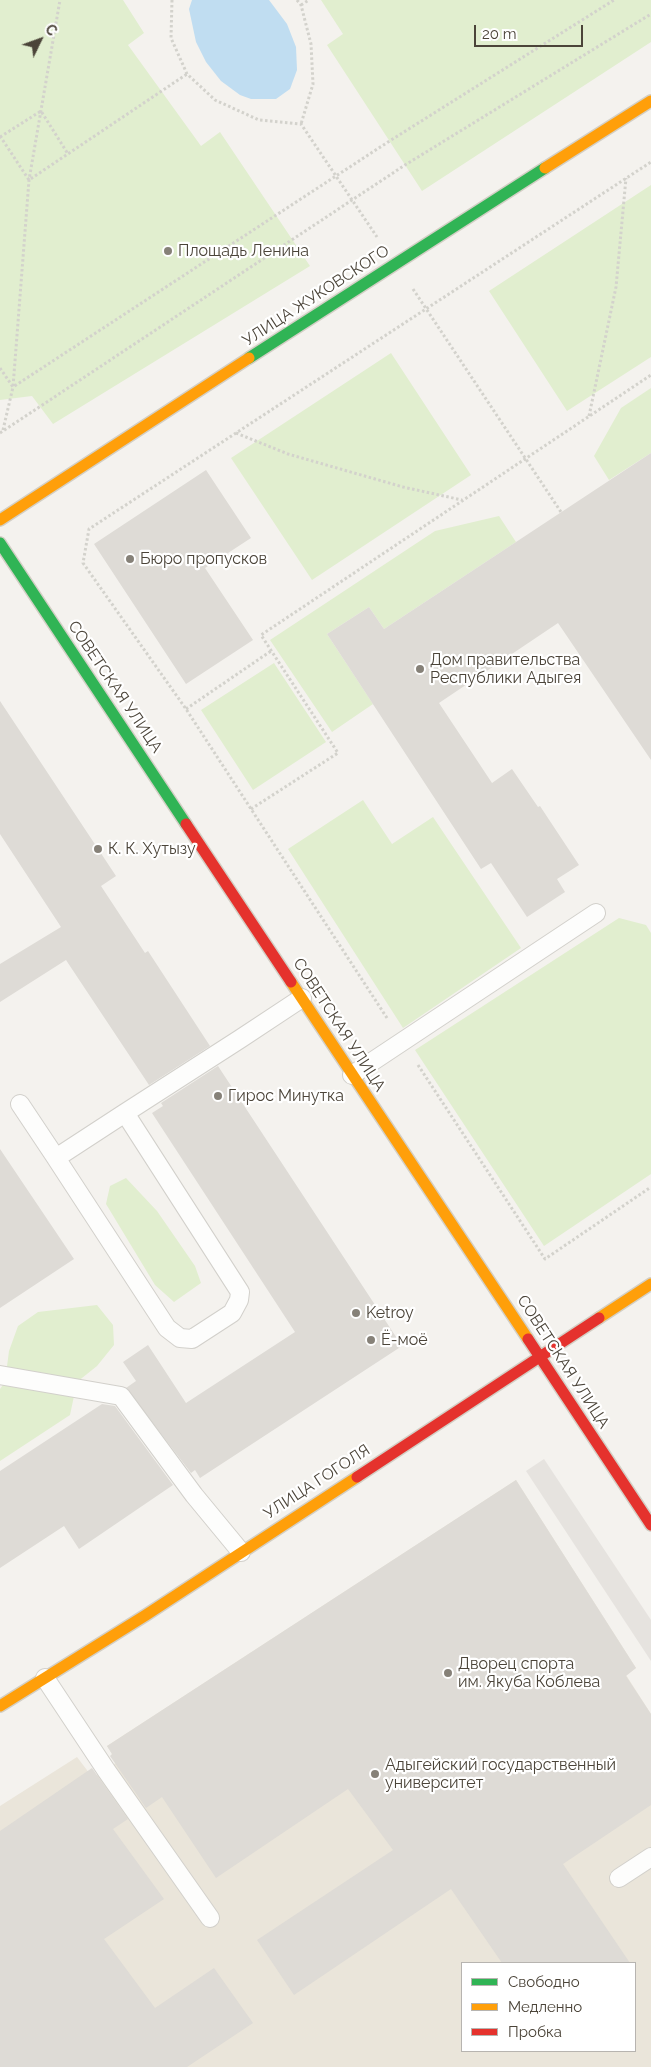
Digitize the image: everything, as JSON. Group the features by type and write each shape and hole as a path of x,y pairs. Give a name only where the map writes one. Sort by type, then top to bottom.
{"main road":[{"name":"УЛИЦА ЖУКОВСКОГО","path":"0,520 395,263 651,101"},
{"name":"СОВЕТСКАЯ УЛИЦА","path":"0,543 651,1525"},
{"name":"УЛИЦА ГОГОЛЯ","path":"0,1706 241,1552 651,1284"}],"lane":[{"path":"352,1075 596,914"},
{"path":"56,1158 302,998"},
{"path":"20,1104 167,1328 180,1338 192,1339 232,1313 239,1300 240,1292 124,1114"},
{"path":"0,1375 121,1396 194,1495 241,1552"},
{"path":"45,1678 106,1770 210,1918"},
{"path":"619,1878 651,1857"}],"path":[{"path":"2,432 13,387 29,180 60,0"},
{"path":"172,0 171,38 187,74 215,100 259,120 301,124 352,200"},
{"path":"297,0 301,5 311,44 313,84 301,124"},
{"path":"301,5 309,0"},
{"path":"13,387 337,176 614,0"},
{"path":"2,432 404,165 651,14"},
{"path":"29,180 187,74"},
{"path":"29,180 0,137 41,110"},
{"path":"41,110 68,154"},
{"path":"651,162 89,529 83,563 186,709 545,1259 651,1187"},
{"path":"589,416 616,288 623,234 626,178"},
{"path":"426,308 561,512"},
{"path":"0,368 13,387"},
{"path":"251,809 338,753 261,636 651,375"},
{"path":"0,426 2,432"},
{"path":"235,433 288,454 403,486 462,500"},
{"path":"186,709 271,651"}],"shaded area":[{"path":"544,1459 651,1620 651,1661 526,1471"},
{"name":"Адыгейский государственный университет","path":"516,1480 636,1668 626,1675 651,1714 651,2067 0,2067 0,1806 77,1757 93,1778 117,1762 107,1746"}],"green space":[{"path":"0,0 123,0 144,33 128,45 201,146 220,132 310,266 53,424 32,396 0,400"},
{"path":"321,0 651,0 651,42 422,191 327,45 343,34"},
{"path":"651,185 651,357 567,411 489,291"},
{"path":"391,353 471,475 312,580 231,458"},
{"path":"651,388 651,453 609,480 594,456 621,408"},
{"path":"499,516 516,542 384,629 369,607 327,634 373,704 332,732 270,640 435,531"},
{"path":"274,663 326,742 253,790 201,710"},
{"path":"363,800 392,844 433,817 521,948 403,1028 288,849"},
{"path":"619,918 646,925 651,933 651,1174 544,1246 415,1050"},
{"path":"126,1178 157,1211 195,1266 201,1283 174,1302 155,1285 106,1204 110,1186"},
{"path":"97,1305 113,1325 114,1345 97,1366 77,1382 70,1415 0,1461 0,1389 5,1382 9,1351 18,1326 38,1312"}],"water":[{"path":"192,0 269,0 287,24 296,47 297,70 290,89 276,99 251,99 240,95 221,81 206,62 196,42 189,9"}],"building":[{"name":"Дом правительства Республики Адыгея","path":"651,453 651,760 558,623 439,703 492,783 512,769 538,807 540,806 579,865 557,879 565,892 527,917 491,863 481,869 327,634 369,607 384,629"},
{"path":"206,470 251,538 205,568 253,640 186,684 94,544"},
{"path":"0,701 116,876 101,886 145,953 148,951 210,1046 149,1085 66,960 0,1002 0,964 61,927 0,834"},
{"path":"218,1066 402,1346 200,1478 195,1470 191,1473 126,1388 136,1381 123,1362 148,1345 186,1403 295,1332 152,1113 163,1106 161,1103"},
{"path":"0,1149 74,1259 0,1308"},
{"path":"102,1404 115,1406 173,1485 79,1549 64,1526 0,1568 0,1471"},
{"name":"Дворец спорта им. Якуба Коблева","path":"516,1480 636,1668 626,1676 651,1714 651,1805 563,1864 629,1962 501,1962 451,1889 294,1995 257,1940 393,1850 348,1789 216,1878 162,1797 146,1808 110,1756 112,1754 107,1746"},
{"path":"92,1768 128,1819 113,1829 164,1899 104,1939 155,2008 214,1968 253,2023 187,2067 0,2067 0,1831"}],"traffic: fast":[{"path":"249,358 545,168"},
{"path":"0,543 186,824"}],"traffic: slow":[{"path":"545,168 651,101"},
{"path":"0,520 249,358"},
{"path":"291,982 528,1339"},
{"path":"599,1318 651,1284"},
{"path":"0,1706 146,1615 357,1477"}],"traffic: jam":[{"path":"186,824 291,982"},
{"path":"357,1477 599,1318"},
{"path":"528,1339 651,1525"}],"place":[{"name":"Площадь Ленина","path":"168,251"},
{"name":"Бюро пропусков","path":"130,559"},
{"name":"Дом правительства Республики Адыгея","path":"420,669"},
{"name":"К. К. Хутызу","path":"98,849"},
{"name":"Гирос Минутка","path":"218,1096"},
{"name":"Ketroy","path":"356,1313"},
{"name":"Ё-моё","path":"371,1340"},
{"name":"Дворец спорта им. Якуба Коблева","path":"448,1673"},
{"name":"Адыгейский государственный университет","path":"375,1774"}]}
